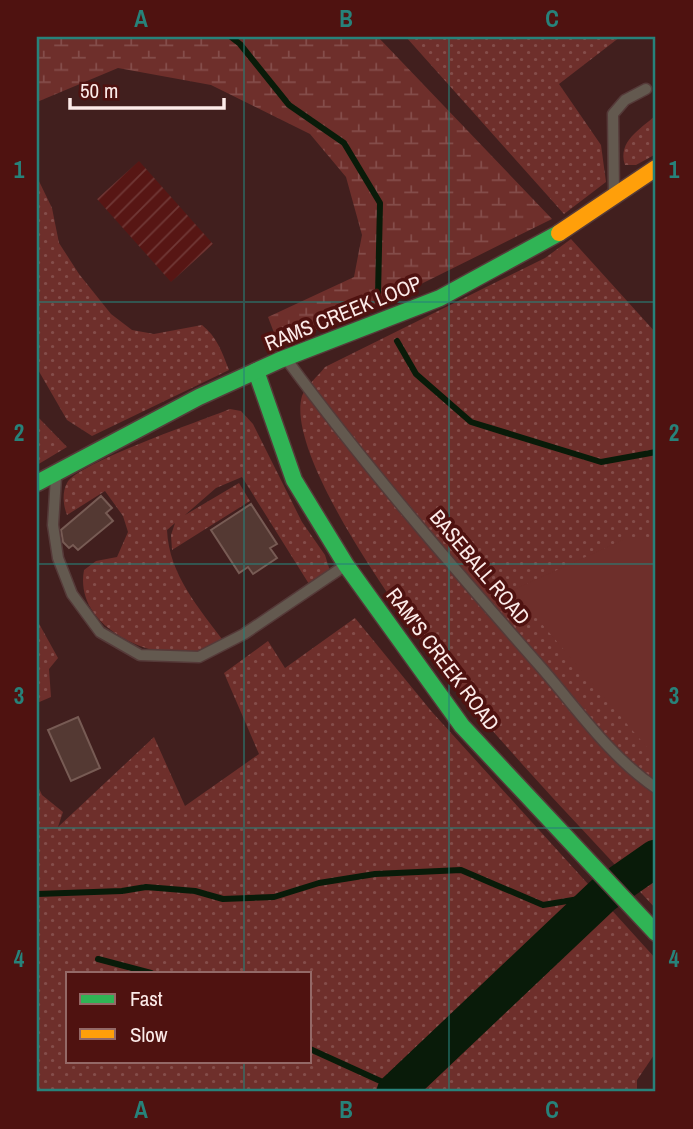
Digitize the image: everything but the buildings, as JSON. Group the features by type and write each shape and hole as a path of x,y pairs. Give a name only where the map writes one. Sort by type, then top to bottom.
{"street":[{"name":"RAMS CREEK LOOP","path":"37,483 86,453 256,370 466,285 551,238 656,168"},
{"name":"RAM'S CREEK ROAD","path":"256,370 295,480 346,565 462,726 656,933"}],"lane":[{"path":"614,198 613,114 625,100 646,89"},
{"name":"BASEBALL ROAD","path":"286,359 327,415 490,611 613,752 635,774 656,788"},
{"path":"57,471 53,525 63,574 72,594 100,632 140,655 199,657 244,634 346,565"}],"shaded area":[{"path":"139,161 213,244 171,282 97,199"}],"green space":[{"path":"37,37 378,37 552,219 415,287 279,346 268,317 354,277 362,235 346,177 310,134 211,85 118,68 37,102"},
{"path":"406,37 620,37 559,84 601,145 606,182 564,214"},
{"path":"656,115 656,154 636,165 625,165 623,157 627,142"},
{"path":"37,177 52,208 59,243 79,274 111,314 132,330 154,334 202,325 215,340 229,370 92,436 67,420 37,368"},
{"path":"571,239 656,333 656,909 511,752 438,664 371,568 340,517 316,470 302,428 302,396 325,367 545,258"},
{"path":"230,409 241,411 253,424 302,522 325,555 330,571 309,584 242,477 216,488 185,515 239,483 250,501 172,550 171,535 175,523 167,530 173,562 179,576 225,643 208,653 187,655 143,647 123,638 105,625 92,610 84,591 84,570 96,561 117,557 128,532 123,516 105,491 67,515 65,487 76,475 116,454"},
{"path":"37,416 67,447 37,465"},
{"path":"623,540 656,540 656,758 513,590"},
{"path":"355,618 432,712 656,959 656,1052 637,1080 637,1092 37,1092 37,784 42,795 63,812 58,827 154,737 185,806 259,754 224,673 268,641 285,668"},
{"path":"37,620 58,658 49,669 51,697 37,703"}],"waterway":[{"path":"231,37 240,44 289,105 344,143 380,203 378,295"},
{"path":"397,341 416,374 471,422 601,462 656,452"},
{"path":"395,1092 603,895 656,858"},
{"path":"37,894 122,891 146,887 195,891 223,899 274,897 319,883 375,874 461,870 543,905 603,895"},
{"path":"98,959 147,972"},
{"path":"312,1050 398,1089"}],"traffic: fast":[{"path":"37,483 199,397 280,360 440,298 559,233"},
{"path":"256,371 294,480 346,565 462,726 656,933"}],"traffic: slow":[{"path":"559,233 656,168"}]}
